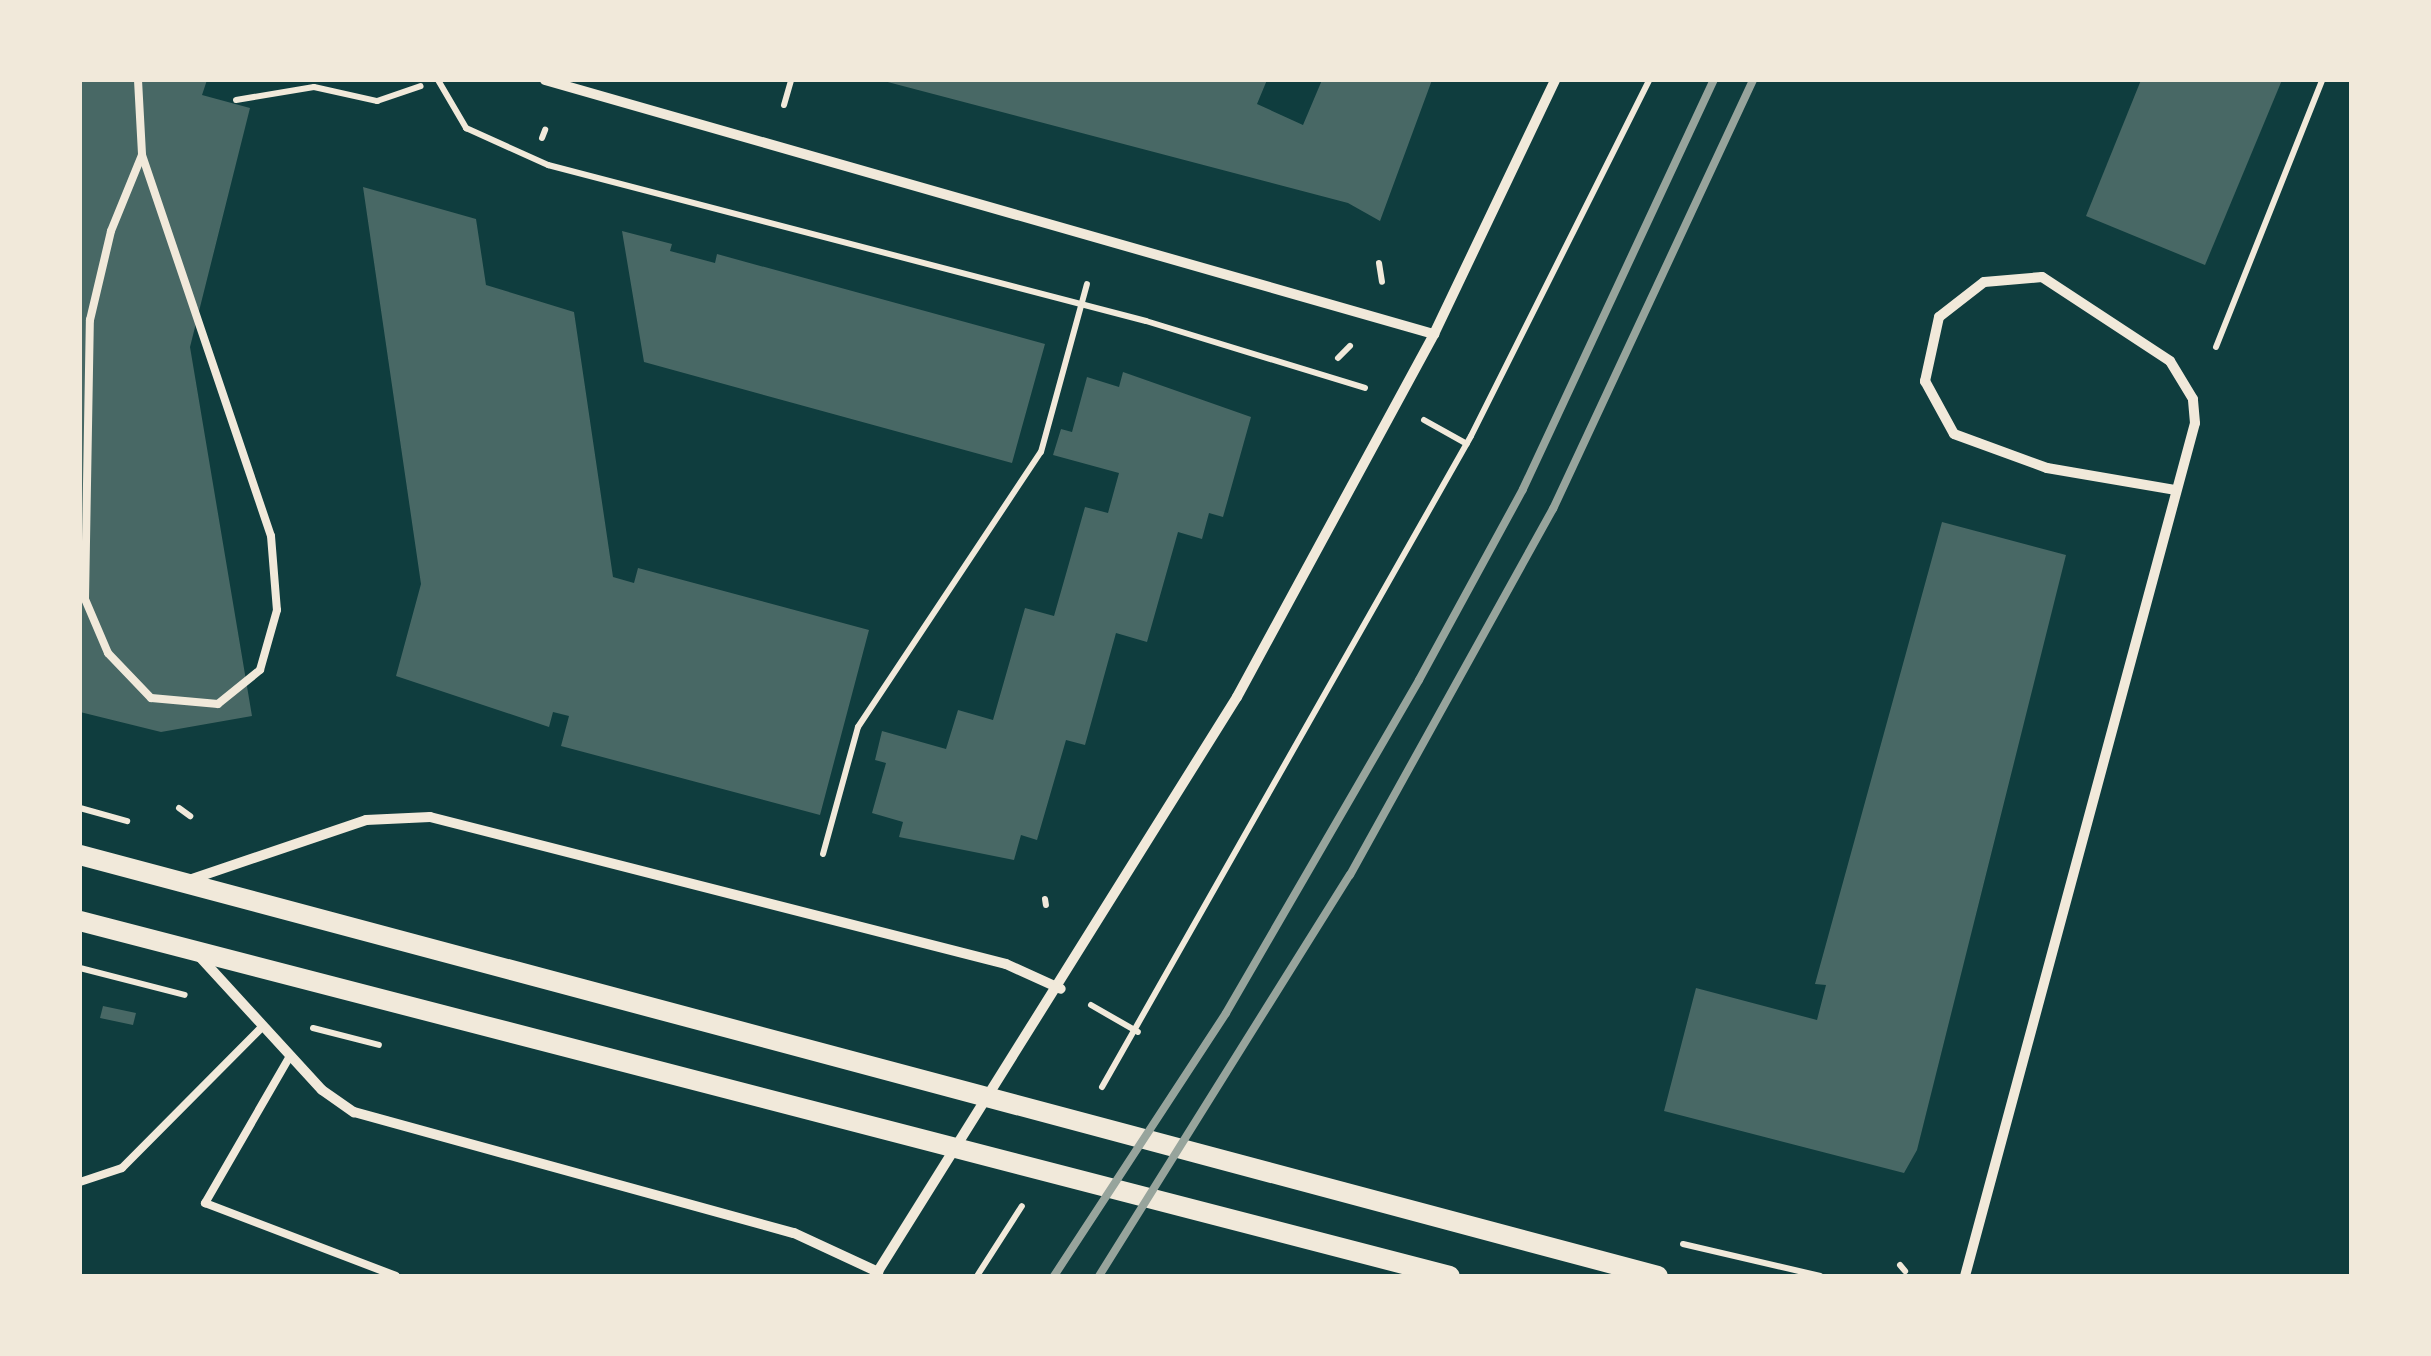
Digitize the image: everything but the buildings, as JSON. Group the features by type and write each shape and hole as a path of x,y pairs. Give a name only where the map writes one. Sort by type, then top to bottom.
{"main road":[{"path":"80,855 1658,1276"},
{"path":"80,921 1450,1276"}],"street":[{"path":"546,80 1434,334"},
{"path":"194,951 335,1102 382,1123 794,1233 877,1274 1062,989 1238,698 1434,334 1555,80"},
{"path":"1964,1276 2176,490 2193,399 2148,344 2042,277 1984,282 1939,317 1925,382 1954,434 2047,468 2176,490"},
{"path":"178,882 366,820 430,817 1006,964 1062,989"}],"lane":[{"path":"138,80 142,156 271,536 277,610 260,670 218,704 151,698 108,653 85,599 90,320 111,231 142,156"},
{"path":"80,1182 122,1168 263,1026"},
{"path":"290,1056 205,1203 396,1276"}],"path":[{"path":"438,80 466,128 548,166 1082,304 1348,380"},
{"path":"784,105 790,80"},
{"path":"1128,1048 1466,444 1649,80"},
{"path":"2216,347 2322,80"},
{"path":"236,100 314,87 377,101 422,86"},
{"path":"1379,263 1382,282"},
{"path":"823,854 858,727 1041,452 1087,284"},
{"path":"1338,358 1350,346"},
{"path":"1426,421 1466,444"},
{"path":"179,808 190,816"},
{"path":"80,968 183,994"},
{"path":"1062,989 1138,1032"},
{"path":"977,1276 1000,1238"}],"railway":[{"path":"1054,1276 1226,1013 1419,680 1523,489 1714,80"},
{"path":"1099,1276 1350,875 1553,509 1753,80"}]}
